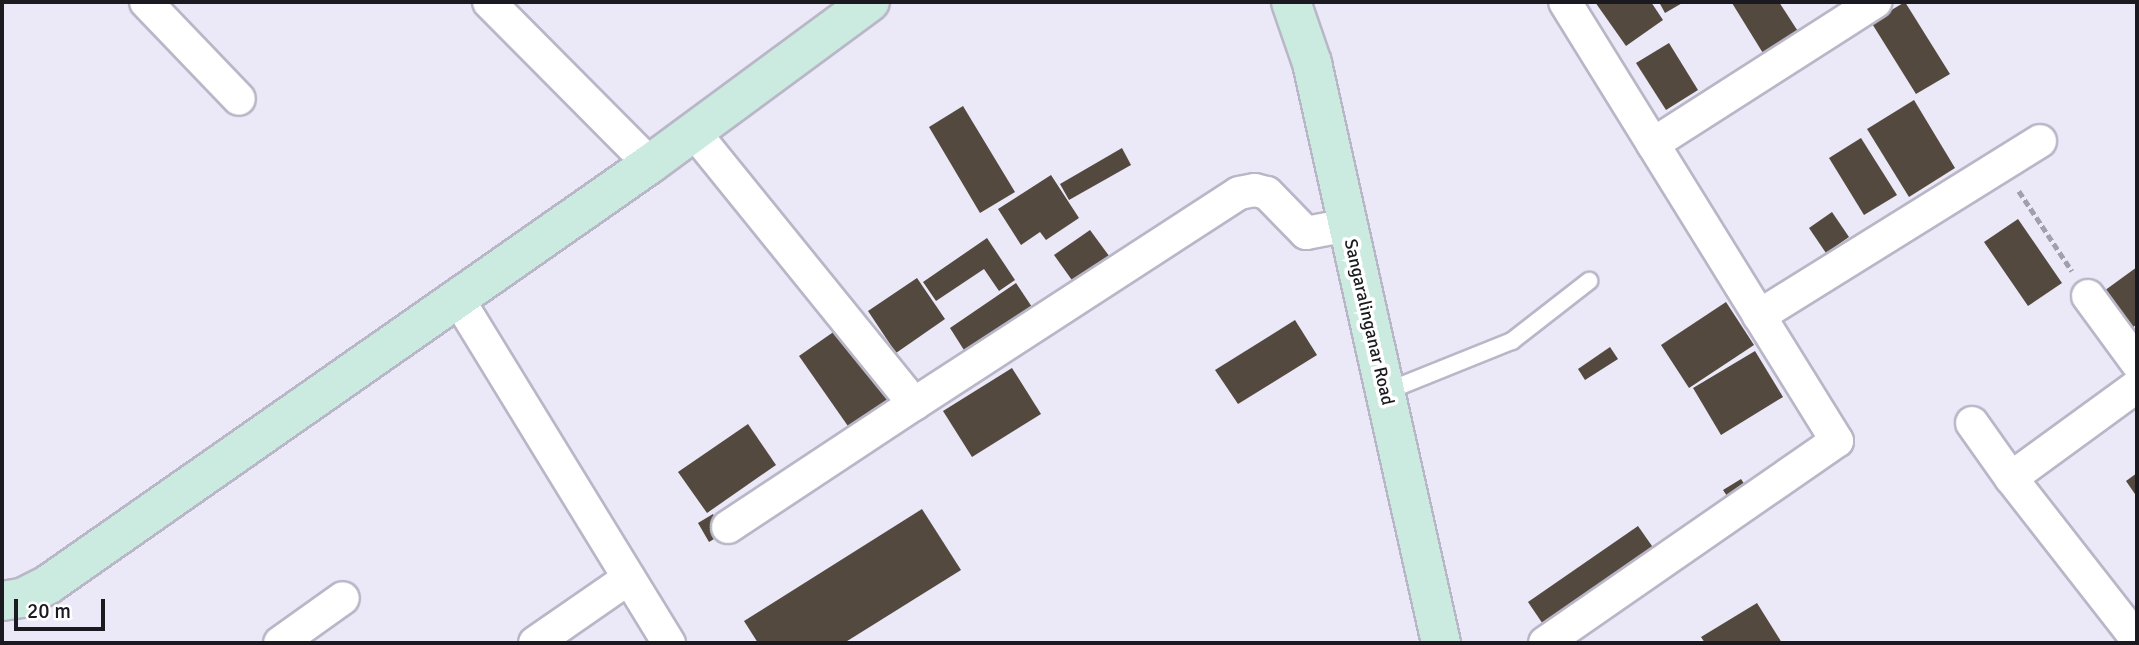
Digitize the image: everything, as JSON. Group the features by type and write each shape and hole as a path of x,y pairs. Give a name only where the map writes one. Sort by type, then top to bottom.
{"main road":[{"path":"2,601 22,598 50,584 650,164 870,2"},
{"name":"Sangaralinganar Road","path":"1291,2 1312,63 1437,641"}],"street":[{"path":"146,2 239,99"},
{"path":"489,2 650,164"},
{"path":"1545,643 1837,441 1565,2"},
{"path":"1653,144 1874,2"},
{"path":"694,132 914,404"},
{"path":"1759,316 2040,141"},
{"path":"728,527 1240,193 1255,190 1267,193 1306,233 1348,225"},
{"path":"2088,296 2137,363"},
{"path":"458,299 669,643"},
{"path":"2011,478 2137,386"},
{"path":"1972,423 2011,478 2137,639"},
{"path":"535,643 629,578"},
{"path":"281,643 343,598"}],"lane":[{"path":"1385,392 1512,341 1589,281"}],"path":[{"path":"2001,163 2088,296"}],"building":[{"path":"1595,2 1651,2 1663,20 1626,46"},
{"path":"1659,2 1684,2 1665,13"},
{"path":"1779,2 1801,36 1766,58 1732,3"},
{"path":"1905,2 1950,74 1916,94 1871,22"},
{"path":"1669,43 1698,90 1666,110 1636,63"},
{"path":"1914,100 1955,168 1909,197 1867,129"},
{"path":"963,106 1015,192 980,213 929,127"},
{"path":"1861,138 1897,195 1864,215 1829,158"},
{"path":"1122,148 1131,165 1069,200 1060,184"},
{"path":"1051,175 1079,218 1046,240 1040,232 1021,245 998,209"},
{"path":"1832,212 1849,237 1826,253 1809,228"},
{"path":"2018,219 2062,283 2028,306 1984,242"},
{"path":"1090,230 1115,264 1079,290 1054,255"},
{"path":"987,238 1015,280 999,291 984,269 936,301 923,282"},
{"path":"2137,267 2137,324 2132,328 2104,291"},
{"path":"917,278 945,319 896,353 868,311"},
{"path":"1016,283 1036,313 969,358 950,328"},
{"path":"1726,302 1754,345 1689,388 1661,345"},
{"path":"1295,320 1317,355 1238,404 1215,370"},
{"path":"842,326 893,399 850,429 799,356"},
{"path":"1610,347 1618,359 1585,380 1578,369"},
{"path":"1755,351 1783,397 1721,435 1693,388"},
{"path":"1012,368 1041,414 972,457 943,411"},
{"path":"748,424 776,465 707,513 678,472"},
{"path":"2137,473 2137,497 2126,481"},
{"path":"1741,479 1749,491 1731,502 1723,490"},
{"path":"922,509 961,570 844,643 758,643 744,621"},
{"path":"713,514 724,533 709,542 698,523"},
{"path":"1638,526 1659,556 1549,633 1528,602"},
{"path":"1757,603 1782,643 1705,643 1701,637"}]}
